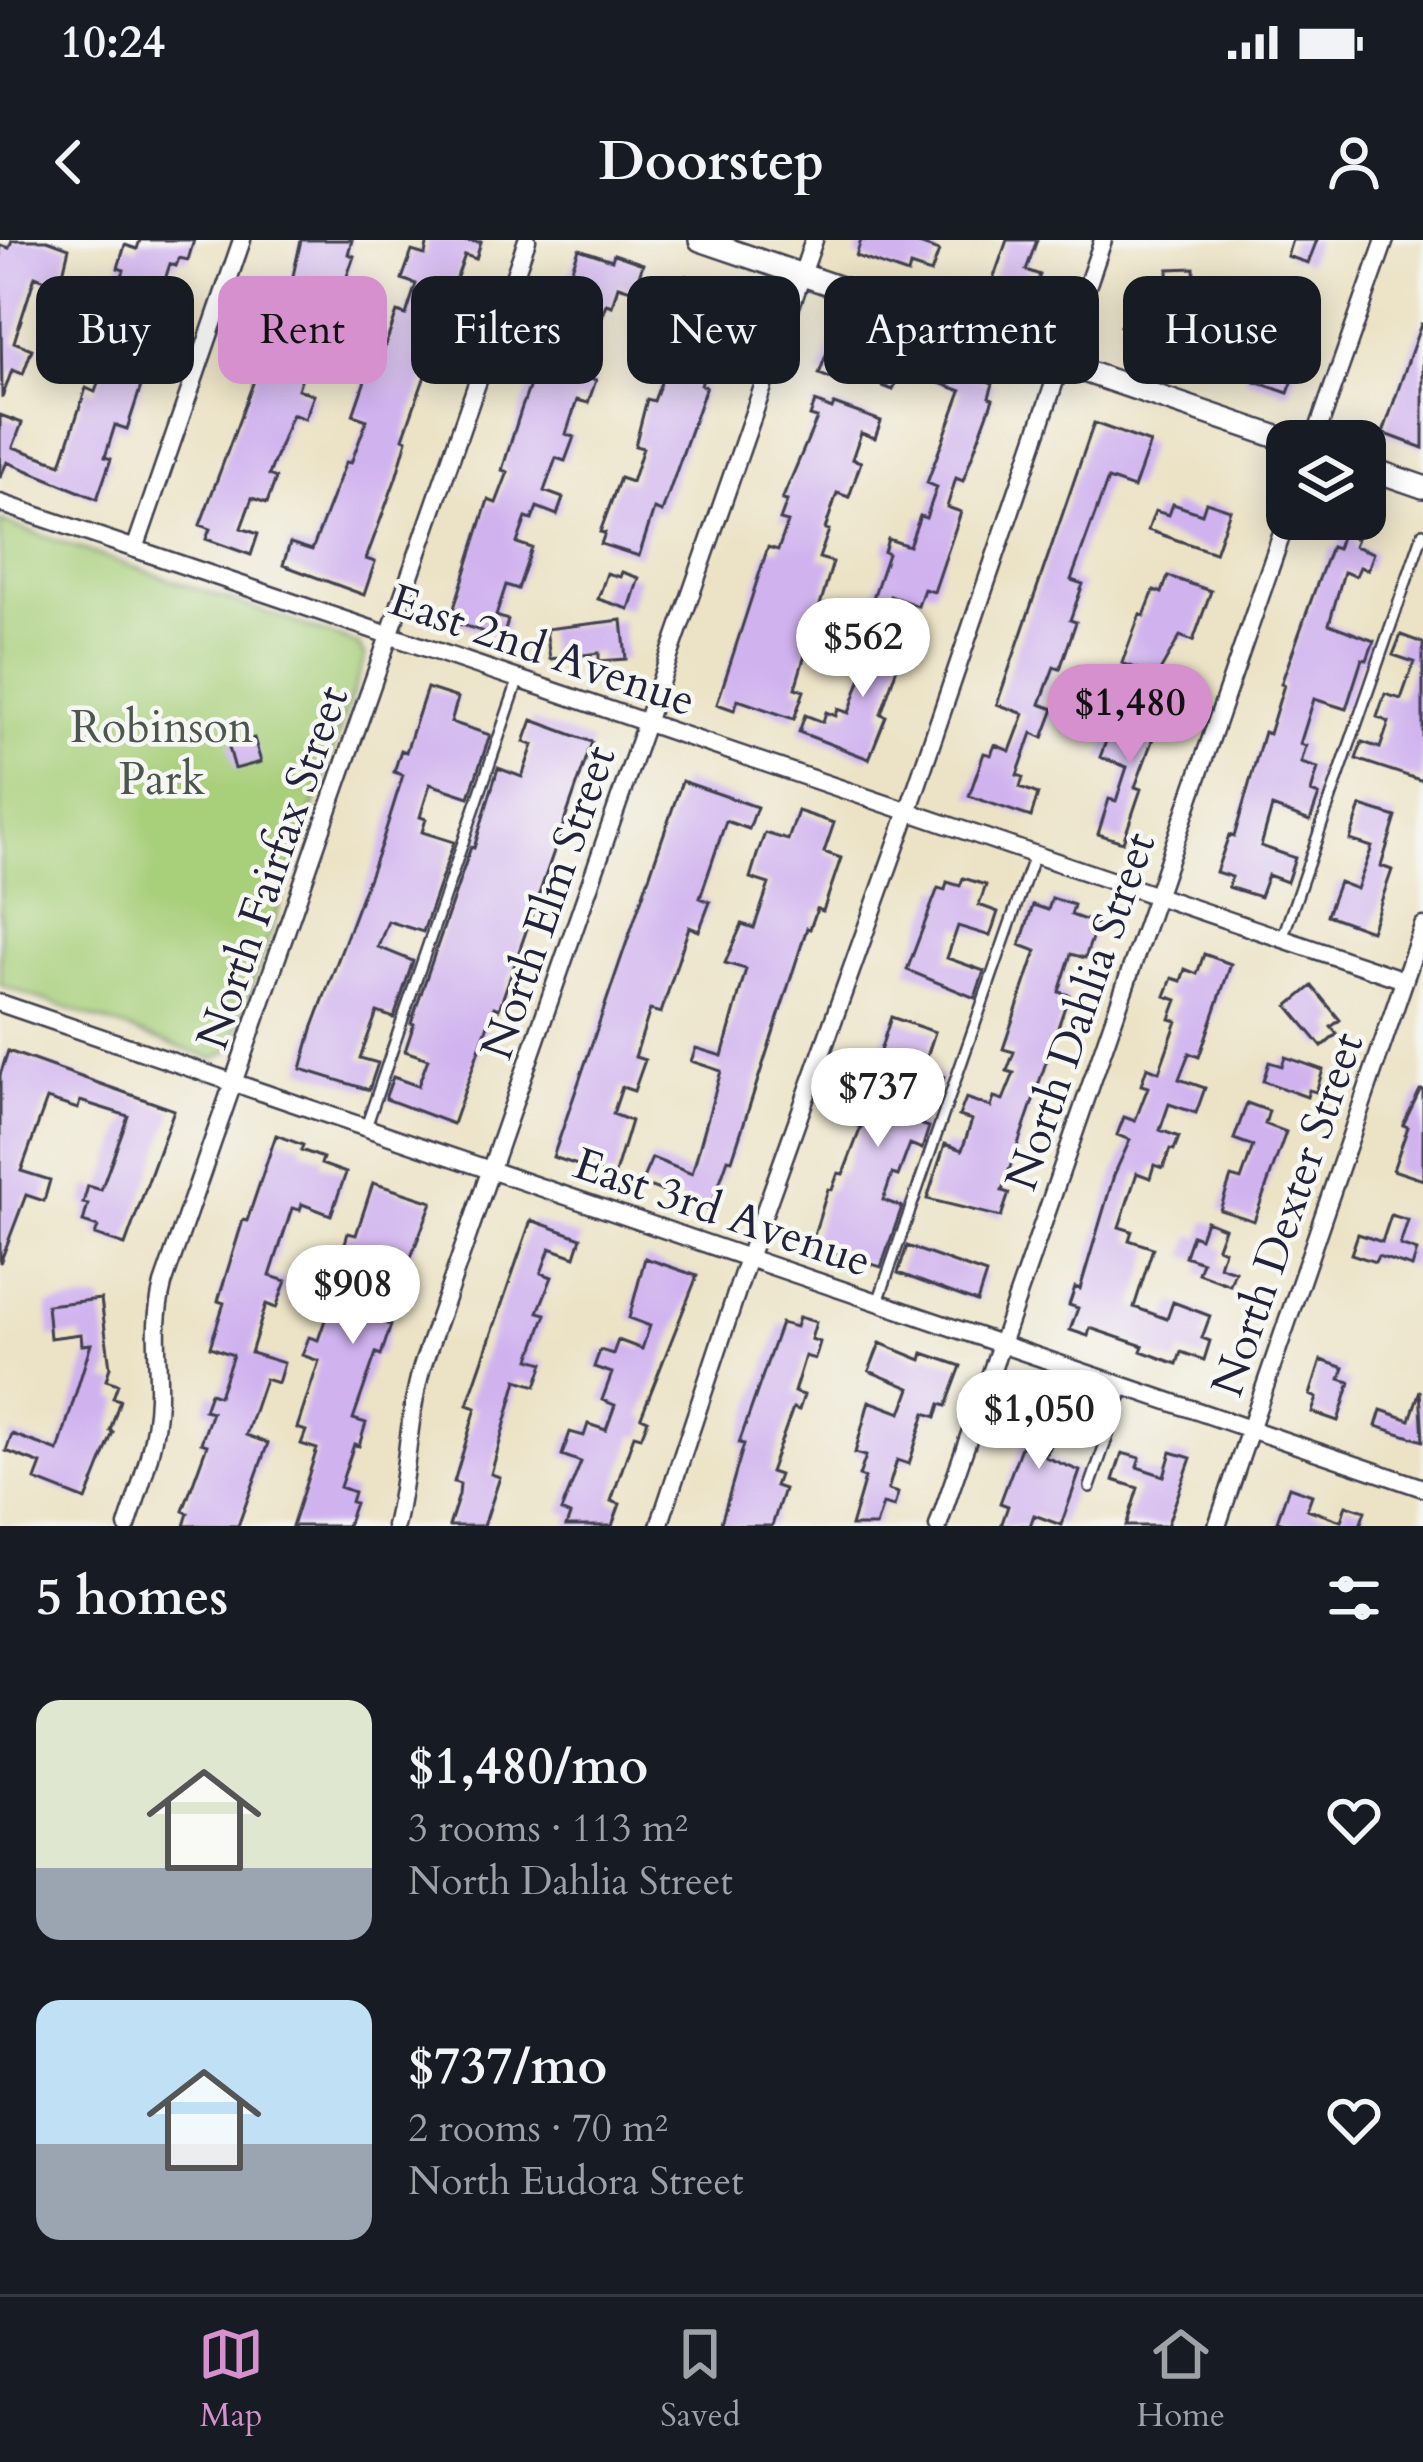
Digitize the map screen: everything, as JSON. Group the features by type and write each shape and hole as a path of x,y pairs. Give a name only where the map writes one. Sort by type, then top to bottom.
{"street":[{"path":"135,549 242,240"},
{"name":"North Fairfax Street","path":"127,1526 155,1428 154,1330 163,1284 527,240"},
{"path":"700,240 824,282"},
{"name":"North Elm Street","path":"395,1526 413,1397 814,240"},
{"path":"1090,276 1103,240"},
{"path":"1321,420 1385,240"},
{"path":"1099,376 1266,433"},
{"path":"659,1526 1053,384"},
{"path":"1386,474 1423,487"},
{"name":"East 2nd Avenue","path":"0,503 1404,980"},
{"name":"North Dahlia Street","path":"938,1526 1280,540"},
{"name":"North Dexter Street","path":"1217,1526 1423,926"},
{"name":"East 3rd Avenue","path":"0,1003 1423,1488"}],"lane":[{"path":"1282,939 1423,533"},
{"path":"366,1127 519,678"},
{"path":"878,1302 1034,855"},
{"path":"1090,1487 1125,1385"}],"green space":[{"name":"Robinson Park","path":"0,521 358,644 365,657 230,1050 214,1059 0,985"}],"building":[{"path":"12,240 47,240 69,248 62,276 35,276 14,342 32,349 23,374 12,370 2,398 0,245 9,248"},
{"path":"140,240 194,240 188,260 179,258 176,266 170,264 166,276 122,276 124,270 118,268 125,245 137,249"},
{"path":"301,240 352,240 348,254 354,256 347,276 293,276"},
{"path":"428,240 481,242 476,259 465,255 457,276 411,276 411,282 402,279 412,251 425,255"},
{"path":"861,240 908,240 939,251 931,273 910,266 908,274 856,256"},
{"path":"1007,240 1037,240 1026,270 1040,276 994,276"},
{"path":"1292,240 1317,240 1308,263 1287,256"},
{"path":"579,249 643,264 639,276 627,276 627,289 618,286 612,306 606,304 603,312 603,276 569,276"},
{"path":"1194,268 1194,276 1168,276 1168,269"},
{"path":"411,300 411,384 422,384 403,438 407,440 396,478 366,559 375,562 364,595 283,565 290,543 312,550 367,420 353,415 364,384 387,384 387,340 397,312 406,315"},
{"path":"1421,324 1423,448 1386,434"},
{"path":"98,384 142,384 127,429 115,425 105,457 111,459 97,499 7,462 0,478 0,415 22,423 13,447 61,464 86,388 95,392"},
{"path":"253,384 300,384 298,389 314,395 305,419 292,414 269,475 276,478 267,503 252,498 241,528 258,534 251,555 206,539 210,529 200,525"},
{"path":"530,384 595,384 588,403 577,400 566,434 574,437 565,461 556,458 544,491 563,498 557,515 537,507 532,520 526,518 517,543 532,548 518,589 506,585 496,616 508,620 503,638 450,621 488,500 496,503 508,472 502,470"},
{"path":"660,384 706,387 662,512 654,509 639,556 601,544 605,533 600,532 620,478 632,482 643,448 635,446 647,399 654,401"},
{"path":"942,384 993,384 989,397 993,399 963,481 956,478 947,507 961,512 934,592 924,589 918,606 890,596 886,606 872,601 888,554 884,552 888,539 909,546 920,516 926,518 937,487 927,483 961,391"},
{"path":"1262,384 1291,384 1288,393"},
{"path":"815,402 881,421 875,438 861,433 852,459 861,462 849,497 837,493 825,529 829,530 819,558 833,562 795,688 804,691 794,719 738,700 734,710 717,704 768,547 778,550 788,522 780,520 787,501 782,500 817,418 810,416"},
{"path":"1094,423 1150,443 1134,488 1108,479 1071,580 1083,584 1070,620 1076,622 1060,669 1054,667 1040,704 1054,709 1043,738 1032,733 1017,775 1023,777 1020,787 1038,794 1031,817 969,796 984,753 991,755 995,745 1010,751 1024,714 997,704"},
{"path":"1206,502 1230,510 1215,553 1148,530 1155,511 1169,515 1173,504 1202,514"},
{"path":"1340,540 1357,540 1354,546 1374,553 1368,570 1360,567 1356,576 1344,572 1329,624 1374,641 1367,660 1362,659 1346,709 1314,699 1300,744 1306,746 1301,763 1318,768 1311,792 1319,795 1310,821 1272,807 1261,846 1295,858 1287,882 1268,875 1260,897 1228,887 1232,877 1216,872 1229,835 1234,837 1264,732 1269,734 1281,684 1314,592 1331,547 1337,549"},
{"path":"622,572 639,578 629,609 598,599 607,573 620,577"},
{"path":"1168,576 1211,591 1193,641 1180,636 1157,676 1122,663 1140,614 1144,616 1154,590 1162,593"},
{"path":"622,620 626,659 599,661 599,653 550,659 546,629"},
{"path":"872,626 907,638 869,759 799,732 805,715 823,722 826,712 849,713 871,648 865,646"},
{"path":"1401,635 1423,643 1423,781 1356,759 1362,742 1380,748 1389,722 1377,717 1385,694 1401,699 1414,662 1393,655"},
{"path":"427,688 458,698 451,722 490,735 469,797 430,784 420,817 426,819 422,832 454,842 423,932 388,921 378,947 413,961 394,1018 377,1012 360,1058 378,1063 369,1090 301,1069 381,845 403,775 394,772 401,750 406,752"},
{"path":"1134,703 1170,716 1163,733 1156,730 1135,787 1141,789 1123,842 1098,834 1109,799 1116,801 1127,767 1100,757 1108,736 1120,740"},
{"path":"532,720 592,742 499,1009 494,1007 453,1124 386,1096 393,1077 418,1086 428,1059 405,1051 411,1023 498,768 522,777 533,745 524,742"},
{"path":"254,738 261,762 235,769 228,744"},
{"path":"682,781 757,807 749,829 726,821 700,898 710,902 699,931 689,927 661,1013 650,1010 635,1057 645,1060 634,1091 622,1087 613,1114 631,1121 614,1177 553,1157"},
{"path":"1361,806 1396,817 1381,866 1392,870 1371,931 1327,915 1339,882 1357,889 1372,847 1350,840"},
{"path":"798,811 834,823 824,852 841,858 823,911 817,909 807,928 732,1160 728,1159 710,1210 641,1183 652,1158 692,1174 721,1071 691,1061 696,1048 722,1056 746,969 725,963 742,924 754,928 769,884 750,878 757,855 765,833 788,840"},
{"path":"963,878 986,885 979,905 998,912 990,936 958,926 947,958 984,971 975,998 907,970 938,888 945,890 947,882 960,886"},
{"path":"1052,898 1074,905 1071,915 1097,924 1085,958 1071,954 1059,992 1069,995 1002,1191 1009,1193 1001,1217 927,1199 945,1144 962,1150 972,1120 959,1116 966,1098 991,1107 994,1097 1003,1100 1014,1073 1007,1071 1014,1052 1003,1049 1036,951 1020,945 1033,905 1048,910"},
{"path":"1204,954 1231,964 1199,1057 1189,1053 1179,1079 1205,1088 1196,1113 1169,1104 1160,1130 1179,1137 1174,1150 1170,1149 1163,1168 1154,1165 1150,1178 1137,1173 1119,1227 1132,1231 1129,1240 1153,1248 1134,1307 1167,1319 1173,1302 1210,1316 1202,1338 1210,1341 1204,1360 1181,1352 1177,1364 1141,1351 1143,1346 1090,1328 1088,1336 1070,1330 1078,1308 1069,1305 1075,1287 1080,1289 1114,1175 1130,1140 1117,1135 1124,1117 1135,1121 1148,1087 1141,1085 1147,1067 1159,1072 1177,1021 1170,1019 1177,1000 1165,996 1172,978 1181,981 1185,969 1197,974"},
{"path":"1312,986 1340,1020 1331,1027 1337,1034 1322,1047 1288,1006"},
{"path":"891,1017 935,1032 923,1069 944,1077 938,1094 914,1085 902,1118 929,1127 922,1149 910,1144 883,1200 902,1207 881,1267 811,1245 828,1189 832,1190 838,1173 843,1174 861,1127 856,1125"},
{"path":"8,1051 174,1110 125,1245 95,1235 98,1227 83,1222 88,1204 83,1203 88,1186 101,1190 128,1116 80,1101 78,1109 47,1099 21,1171 50,1180 44,1201 26,1195 0,1263 0,1075"},
{"path":"1285,1057 1323,1070 1316,1092 1309,1090 1307,1097 1263,1081 1269,1062 1282,1066"},
{"path":"1420,1090 1423,1180 1393,1170 1408,1127 1403,1125"},
{"path":"1247,1103 1269,1111 1265,1124 1286,1132 1254,1221 1220,1210 1231,1177 1241,1180 1253,1146 1234,1139"},
{"path":"276,1135 303,1145 301,1150 323,1158 321,1164 346,1173 331,1215 302,1204 300,1210 292,1208 270,1276 286,1281 276,1308 266,1304 251,1353 284,1363 278,1383 265,1379 246,1435 268,1443 238,1526 184,1526 188,1513 183,1511 207,1445 201,1443 212,1412 204,1410 210,1393 219,1396 233,1355 210,1347 224,1303 218,1301"},
{"path":"373,1183 432,1202 408,1265 399,1261 389,1290 398,1293 387,1324 391,1325 353,1419 366,1423 340,1487 354,1492 347,1526 292,1526 317,1449 301,1444 306,1431 297,1428 319,1361 302,1355 309,1337 318,1340 339,1280 330,1278 334,1262 339,1263 348,1233 356,1235"},
{"path":"1391,1215 1408,1220 1400,1245 1417,1251 1412,1267 1378,1256 1375,1262 1351,1254 1358,1234 1382,1242"},
{"path":"531,1220 581,1238 575,1257 550,1248 541,1273 552,1277 538,1312 546,1314 530,1359 544,1363 536,1386 517,1380 491,1474 500,1477 484,1526 449,1526 459,1495 460,1484 454,1482 476,1408 467,1405"},
{"path":"1206,1221 1224,1228 1217,1247 1224,1250 1219,1266 1235,1271 1230,1285 1198,1273 1202,1262 1185,1256 1192,1235 1200,1238"},
{"path":"907,1246 986,1274 977,1302 898,1273"},
{"path":"645,1258 697,1276 641,1417 648,1420 641,1437 634,1435 611,1501 620,1504 612,1526 566,1526 570,1515 561,1511 581,1462 562,1455 570,1432 584,1436 588,1424 606,1430 615,1405 602,1400 612,1373 594,1367 600,1350 613,1354 618,1340 642,1349 650,1326 629,1318"},
{"path":"101,1299 110,1367 106,1380 118,1384 113,1398 120,1400 113,1432 86,1500 35,1480 41,1464 6,1451 12,1434 58,1451 91,1344 82,1345 81,1334 50,1338 47,1305"},
{"path":"799,1317 816,1322 811,1339 820,1342 815,1359 805,1356 794,1392 804,1395 799,1410 793,1408 770,1472 779,1475 775,1486 784,1489 772,1526 720,1526 744,1444 739,1443 781,1323 796,1327"},
{"path":"880,1343 921,1360 923,1353 961,1366 946,1406 940,1404 936,1417 925,1413 909,1464 897,1460 888,1490 898,1493 894,1507 883,1504 876,1526 851,1526 865,1478 859,1476 866,1456 855,1453 869,1401 901,1413 910,1388 869,1371"},
{"path":"1321,1360 1344,1368 1340,1379 1350,1382 1338,1421 1312,1412 1317,1398 1310,1395"},
{"path":"1420,1390 1423,1441 1376,1426 1381,1410 1410,1420"},
{"path":"1041,1394 1068,1403 1045,1457 1080,1471 1061,1525 1034,1515 1030,1526 1001,1526 1008,1506 1000,1503"},
{"path":"1171,1452 1191,1458 1167,1526 1126,1526 1138,1488 1113,1480 1122,1453 1140,1458 1137,1467 1164,1476"},
{"path":"1289,1487 1312,1495 1307,1509 1341,1521 1346,1505 1365,1511 1360,1526 1293,1526 1277,1521"}]}
